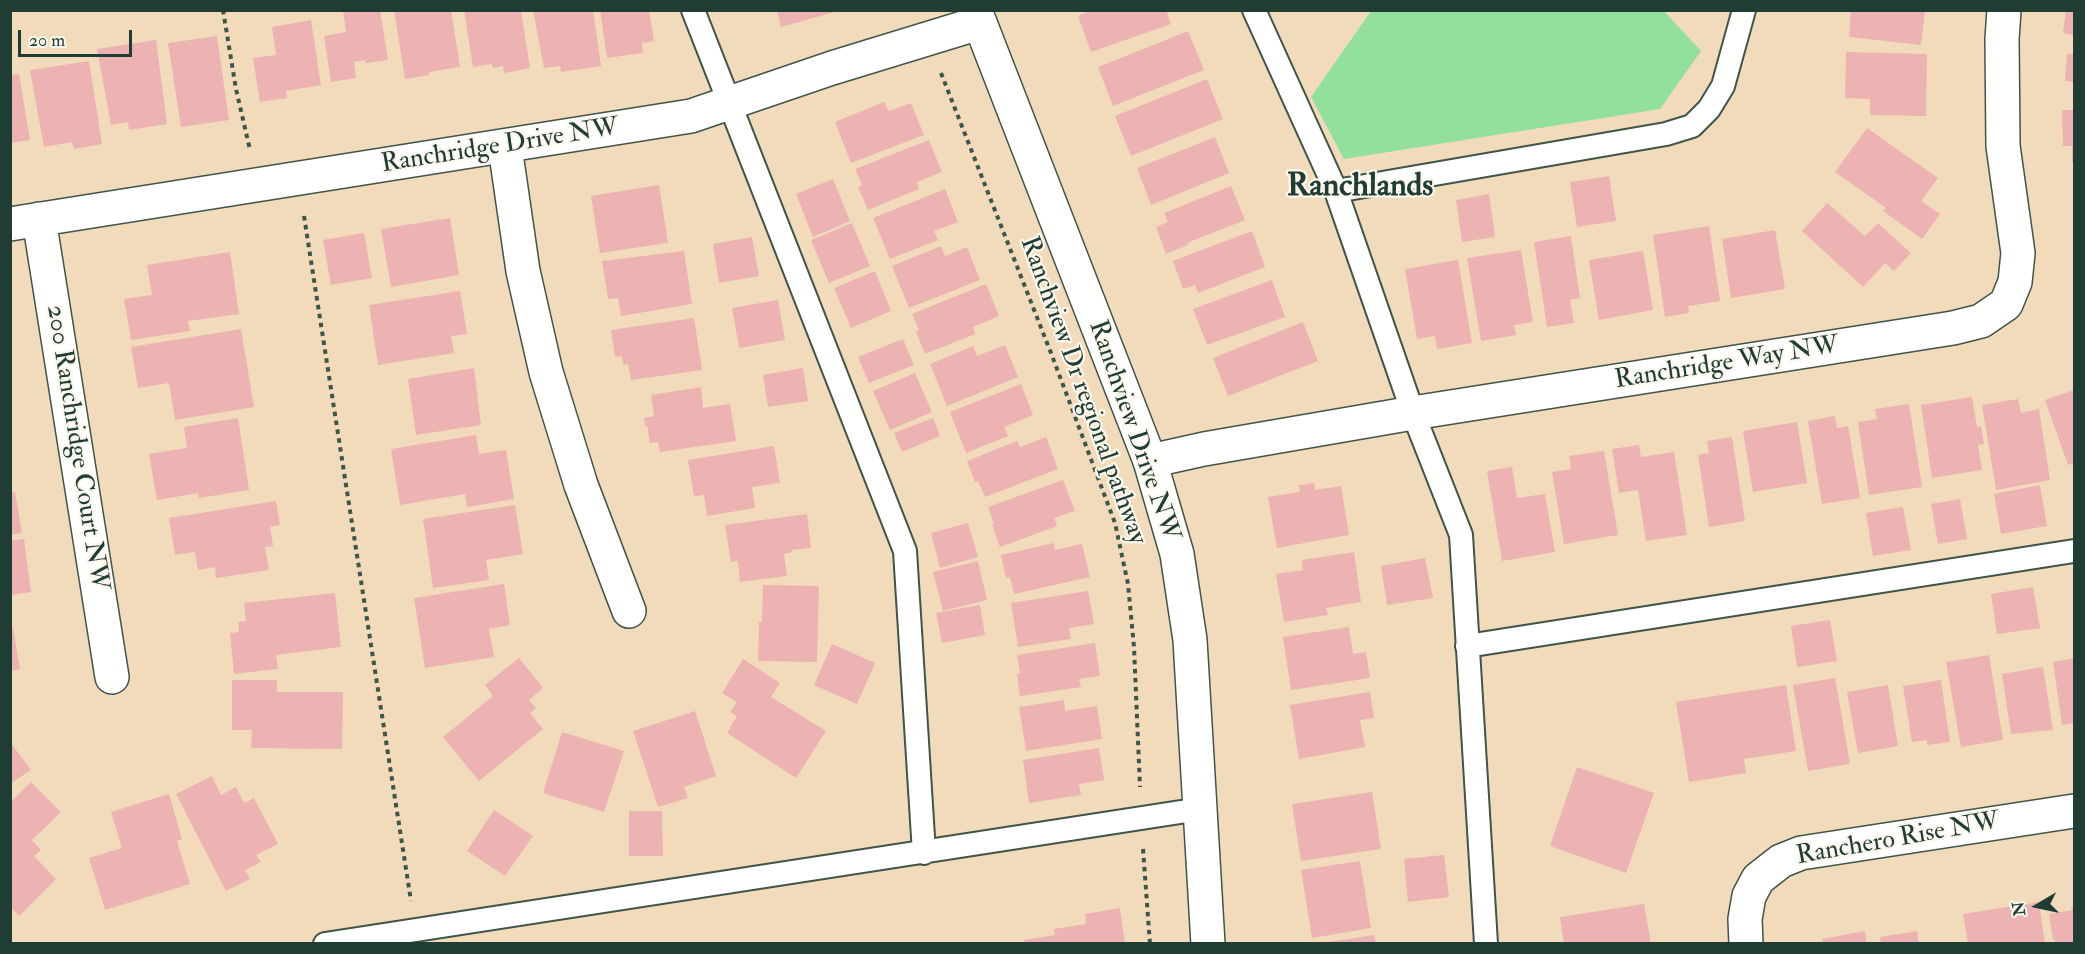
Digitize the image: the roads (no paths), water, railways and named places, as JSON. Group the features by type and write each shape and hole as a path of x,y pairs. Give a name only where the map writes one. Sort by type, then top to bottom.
{"street":[{"name":"Ranchridge Way NW","path":"1150,461 1204,449 1413,413 1953,328 1981,321 2006,304 2015,282 2018,253 2002,146 2004,10"},
{"name":"Ranchridge Drive NW","path":"25,222 691,116 927,38 977,17"},
{"name":"Ranchview Drive NW","path":"977,17 1150,461 1177,554 1190,640 1208,944"},
{"path":"505,147 523,271 546,372 581,485 629,611"},
{"name":"200 Ranchridge Court NW","path":"25,222 112,677"},
{"name":"Ranchero Rise NW","path":"1746,944 1745,919 1749,896 1758,879 1781,861 1801,852 2074,811"}],"lane":[{"path":"693,10 905,551 924,853"},
{"path":"1254,10 1336,191 1413,413 1461,536 1486,944"},
{"path":"1336,191 1666,134 1692,126 1709,110 1723,86 1744,10"},
{"path":"1467,646 2074,551"},
{"path":"326,944 1200,809"}],"district":[{"name":"Ranchlands","path":"1360,188"}]}
